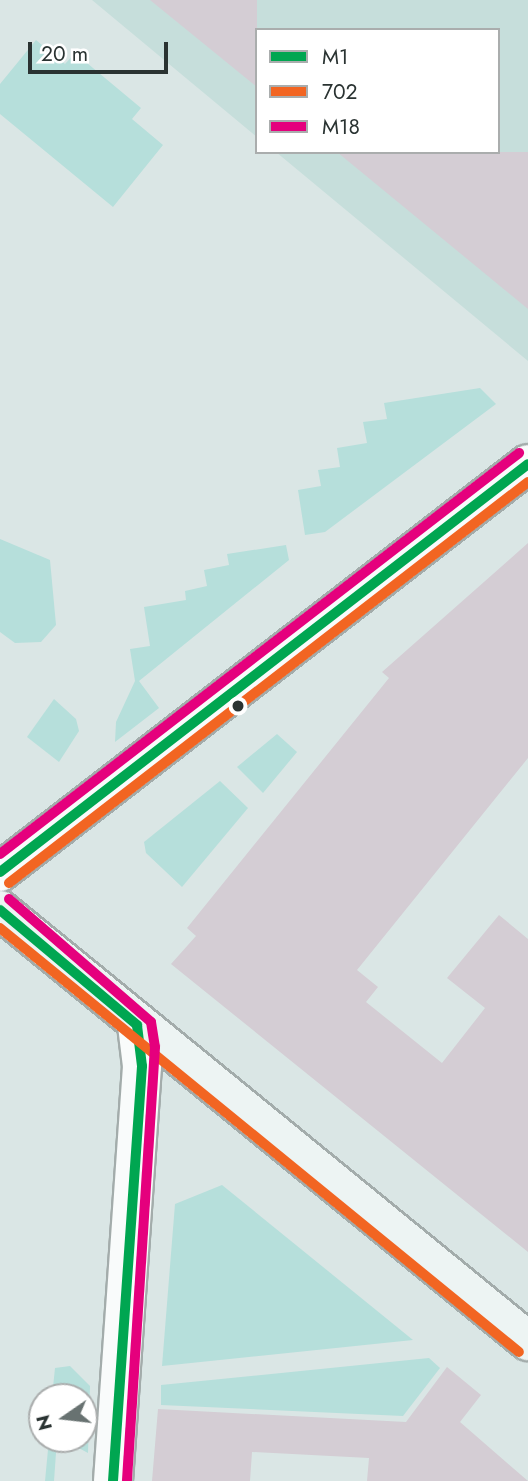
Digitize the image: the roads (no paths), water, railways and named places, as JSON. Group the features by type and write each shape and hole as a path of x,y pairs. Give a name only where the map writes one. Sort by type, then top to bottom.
{"main road":[{"path":"0,909 137,1025 528,1340"}],"street":[{"path":"0,872 528,464"},
{"path":"113,1481 141,1087 137,1025"}]}
